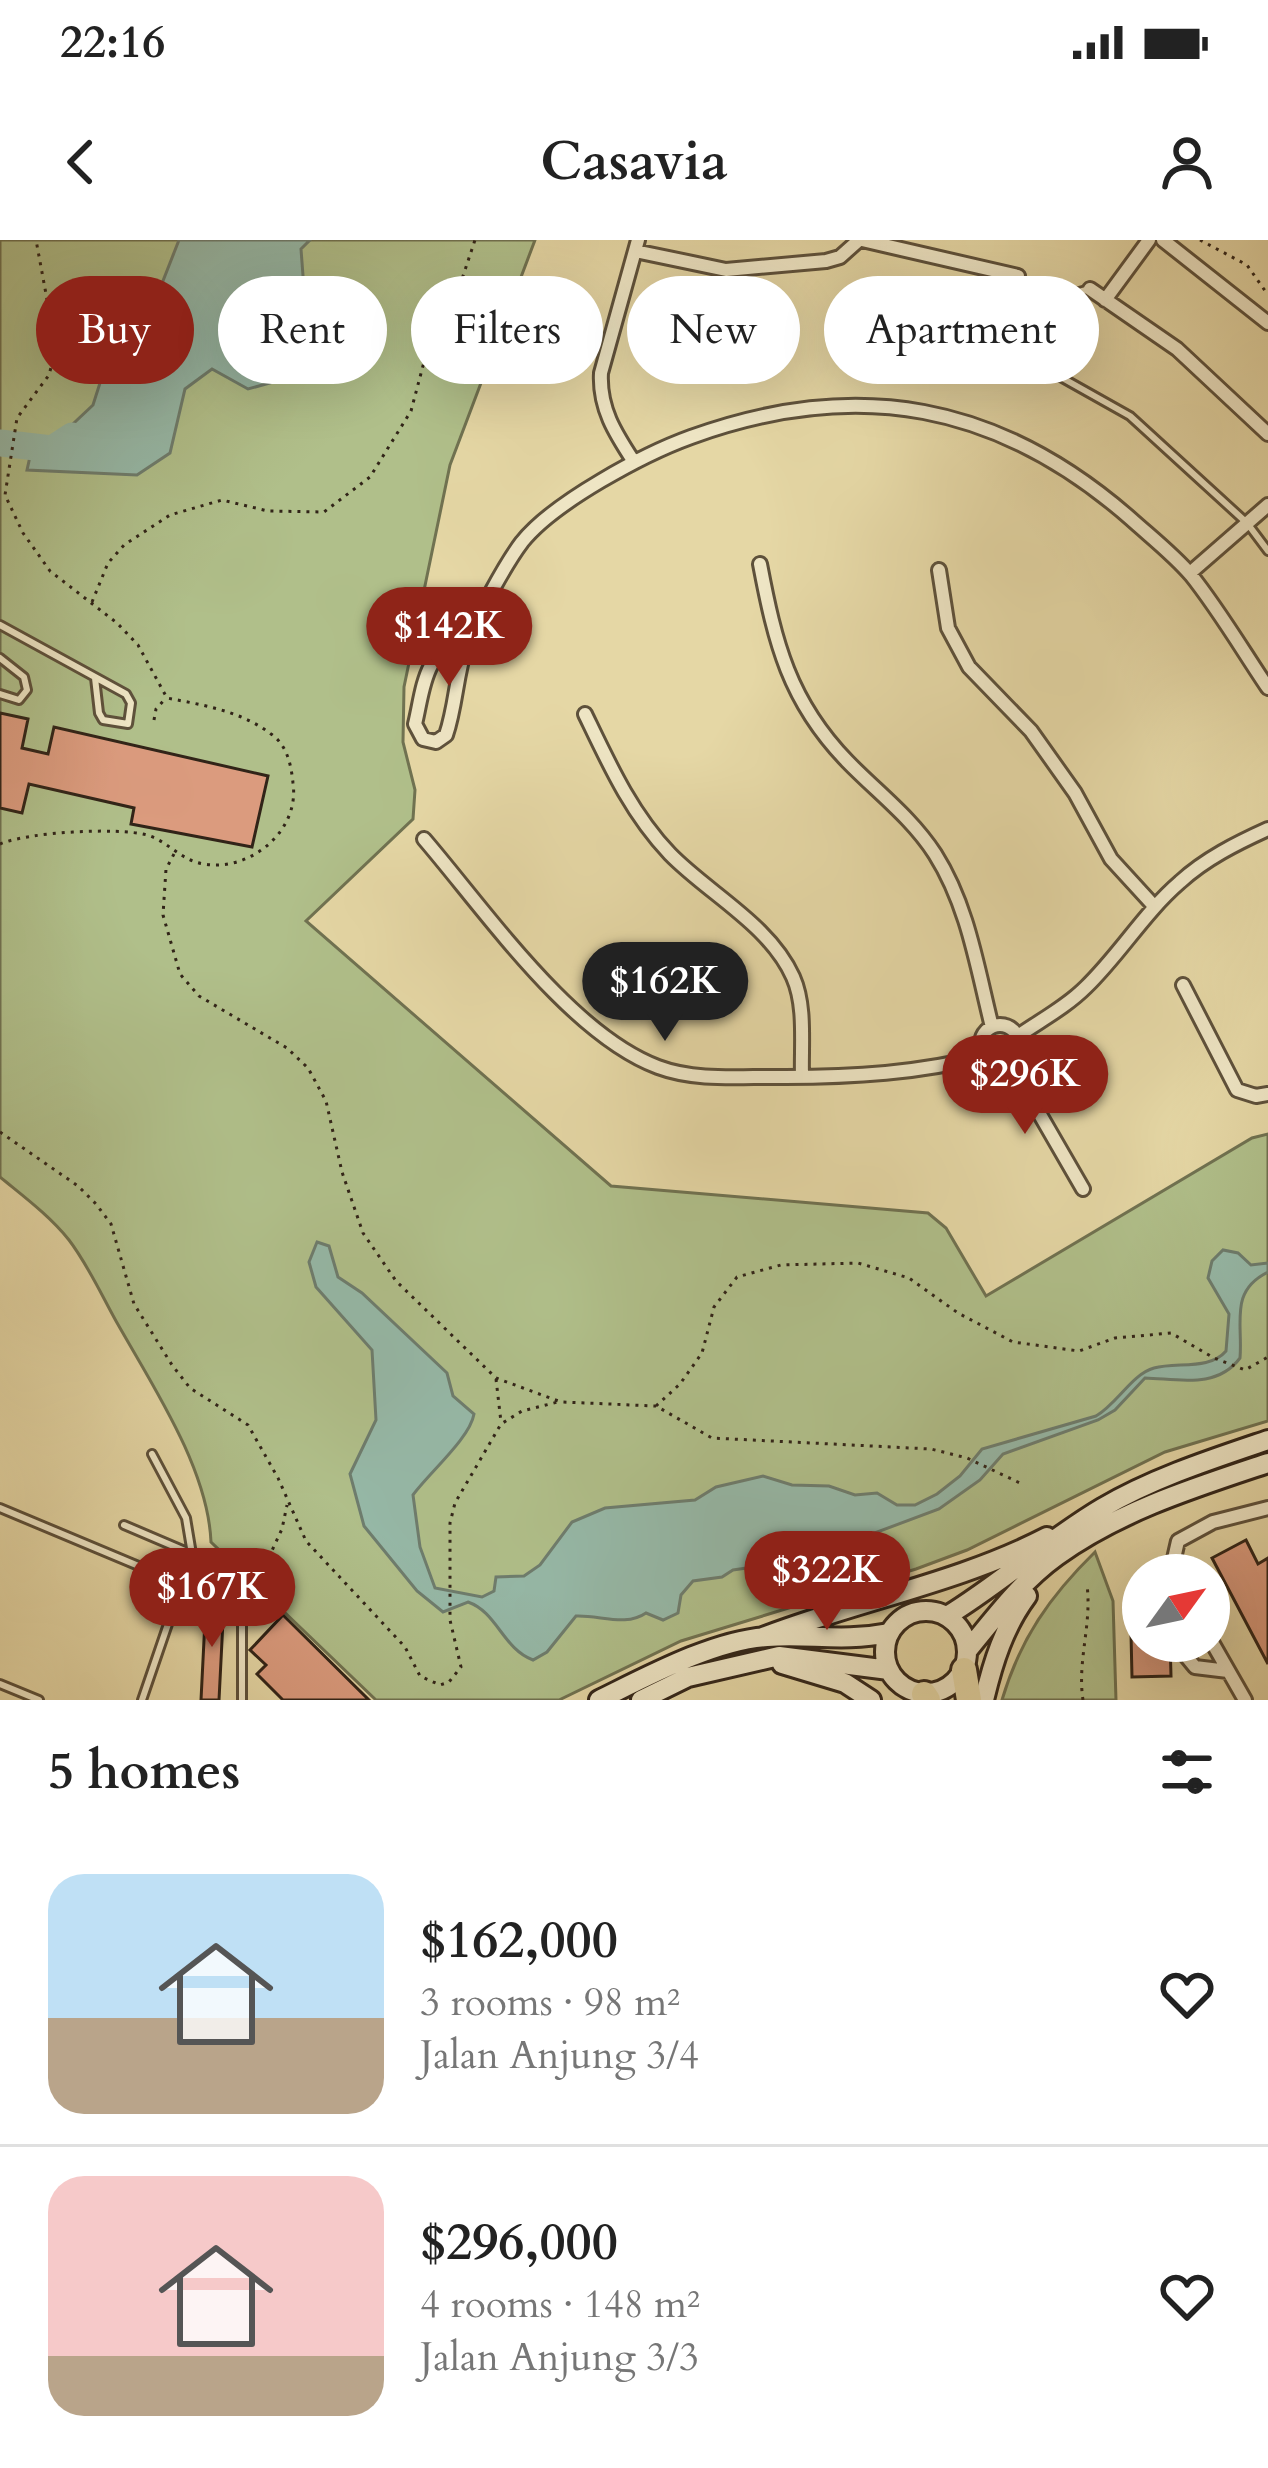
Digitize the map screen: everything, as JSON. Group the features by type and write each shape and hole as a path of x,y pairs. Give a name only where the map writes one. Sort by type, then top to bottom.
{"highway":[{"path":"966,1660 969,1700"}],"street":[{"path":"634,462 615,434 600,396 601,373 637,246 726,270 826,261 840,257 860,240 1018,276"},
{"path":"1105,299 1149,240"},
{"path":"1162,240 1268,323"},
{"path":"1099,295 1177,349 1268,434"},
{"path":"466,644 445,648 430,664 416,724 423,739 436,742 446,735 466,644 524,540 545,520 634,462 704,433 809,408 910,409 992,428 1072,470 1190,573 1268,688"},
{"path":"1190,573 1268,505"},
{"path":"760,564 775,643 806,708 851,765 904,814 952,883 965,915 992,1027"},
{"path":"939,571 949,628 969,668 1031,731 1075,793 1111,859 1154,906"},
{"path":"585,714 623,794 648,828 671,855 781,955 800,1001 802,1077"},
{"path":"1018,1036 1090,983 1154,906 1200,867 1268,829"},
{"path":"424,839 568,1006 627,1053 660,1068 694,1076 885,1075 985,1056 996,1063 1009,1061 1018,1053 1018,1036"},
{"path":"1183,985 1237,1090 1268,1094"},
{"path":"985,1056 982,1037 992,1027 1006,1026 1018,1036"},
{"path":"1009,1061 1083,1189"},
{"path":"598,1700 682,1660 1003,1559 1190,1467 1268,1440"},
{"path":"641,1700 688,1677 779,1656 889,1670 910,1690 926,1697 940,1692 955,1683 1009,1600 1054,1558 1106,1524 1268,1463"},
{"path":"947,1616 1102,1508"},
{"path":"1174,1554 1178,1541 1213,1522 1268,1508"},
{"path":"985,1700 992,1666 1012,1617 1054,1558"},
{"path":"889,1670 885,1651 890,1633 901,1619 915,1612 947,1616 962,1630 966,1660"},
{"path":"763,1636 839,1641 890,1633"},
{"path":"765,1658 844,1683 872,1700"},
{"path":"1191,1662 1195,1667 1228,1671"},
{"path":"1223,1662 1245,1700"}],"lane":[{"path":"1073,384 1130,416 1247,523 1268,551"},
{"path":"0,625 126,694 131,703 128,724 104,720 98,713 95,678"},
{"path":"0,658 24,677 27,690 19,700 0,694"},
{"path":"142,1700 192,1555 186,1518 152,1454"},
{"path":"0,1508 184,1585"},
{"path":"124,1525 192,1555"},
{"path":"242,1700 242,1625 256,1586"},
{"path":"0,1684 39,1700"}],"path":[{"path":"0,844 33,833 145,834 174,854 203,864 228,864 273,842 287,822 295,793 291,764 279,740 242,717 167,698 138,645 50,571 23,533 5,495 17,418 49,375 56,348 36,240"},
{"path":"92,602 108,563 124,545 170,515 222,500 268,512 324,512 370,477 411,412 428,347 459,288 476,240"},
{"path":"1200,240 1247,265 1268,295"},
{"path":"154,719 167,698"},
{"path":"174,854 166,869 163,915 180,974 199,996 287,1048 308,1068 326,1101 362,1233 396,1281 496,1378 560,1402"},
{"path":"0,1132 78,1186 111,1224 134,1304 162,1351 190,1388 248,1425 306,1541 405,1647 420,1676 429,1682 449,1682 460,1667 451,1613 450,1523 455,1503 501,1424 522,1411 560,1402 656,1406 712,1438 932,1449 967,1458 1020,1483"},
{"path":"656,1406 680,1384 702,1353 714,1307 737,1277 781,1265 858,1263 909,1278 958,1313 1013,1342 1079,1351 1115,1338 1171,1333 1245,1370 1268,1357"},
{"path":"496,1378 501,1424"},
{"path":"256,1586 287,1513 286,1498"},
{"path":"1083,1700 1079,1674 1090,1610 1087,1586"}],"green space":[{"path":"0,240 535,240 521,276 411,276 411,384 481,384 450,465 404,687 403,742 415,790 413,819 306,921 611,1186 928,1213 946,1228 986,1296 1252,1138 1268,1134 1268,1421 1165,1452 967,1550 681,1641 559,1700 376,1700 211,1542 208,1514 189,1456 88,1269 53,1223 0,1177"},
{"path":"1095,1552 1113,1601 1116,1700 1002,1700 1038,1620"}],"shaded area":[{"path":"179,240 310,240 301,249 303,276 218,276 218,372 212,369 194,382 194,276 165,276"},
{"path":"100,384 192,384 185,389 170,453 137,475 27,470 31,452 59,437 93,405"},
{"path":"317,1242 329,1246 338,1277 362,1293 447,1373 453,1396 474,1414 457,1444 413,1495 420,1547 435,1588 482,1597 494,1591 496,1577 524,1576 540,1565 572,1522 605,1508 695,1500 716,1487 763,1476 855,1495 877,1493 897,1505 915,1505 960,1476 982,1449 1096,1416 1154,1368 1219,1357 1226,1351 1229,1314 1208,1278 1212,1261 1223,1250 1238,1253 1251,1265 1268,1263 1268,1272 1243,1298 1240,1358 1220,1374 1197,1380 1145,1378 1115,1410 1098,1420 1003,1454 980,1480 939,1509 802,1560 693,1581 681,1595 678,1613 663,1620 646,1613 621,1620 576,1616 547,1652 533,1660 514,1648 478,1607 468,1602 443,1612 417,1591 364,1526 350,1474 376,1420 372,1350 316,1287 309,1262"}],"building":[{"path":"0,713 28,719 22,748 48,754 54,727 268,776 252,847 131,824 134,808 29,784 22,813 0,808"},
{"path":"1246,1540 1258,1564 1268,1558 1268,1664 1230,1592 1230,1554 1220,1554"},
{"path":"206,1600 224,1601 219,1700 201,1700"},
{"path":"283,1615 369,1700 283,1700 257,1674 266,1665 250,1650"},
{"path":"1132,1662 1171,1662 1171,1676 1132,1677"}],"waterway":[{"path":"0,443 52,449 72,436"}]}
